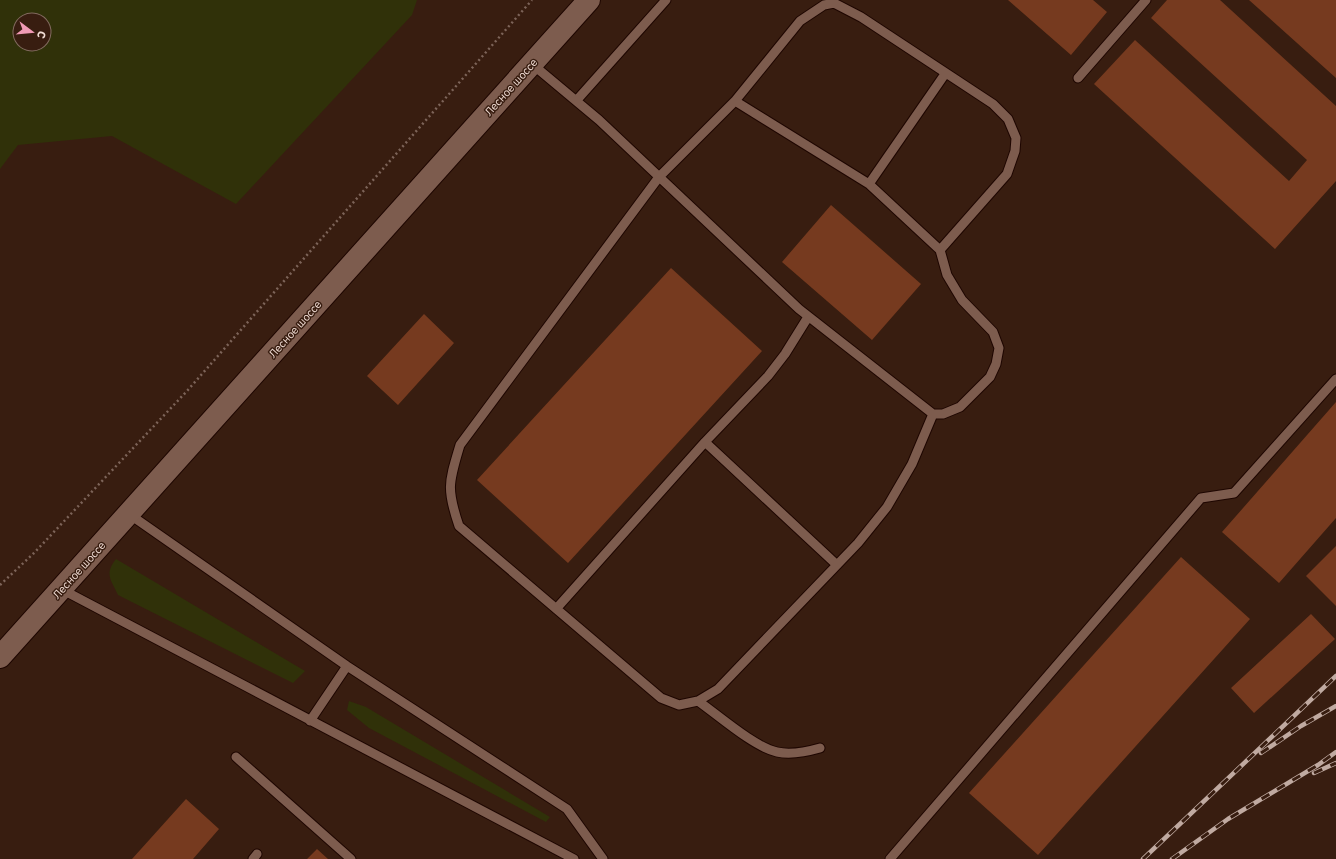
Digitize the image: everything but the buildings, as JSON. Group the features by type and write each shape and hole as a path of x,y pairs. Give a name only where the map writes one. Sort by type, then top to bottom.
{"street":[{"name":"Лесное шоссе","path":"0,657 589,0"}],"lane":[{"path":"576,101 666,0"},
{"path":"1078,78 1146,0"},
{"path":"933,414 912,464 887,507 858,543 718,689 698,701 679,705 661,698 458,526 450,501 449,481 460,445 659,177 735,101 800,21 824,5 834,4 861,17 945,74 993,104 1008,119 1016,138 1015,151 1007,174 940,250"},
{"path":"532,64 576,101 659,177 808,317 933,414 943,414 960,407 990,377 996,364 999,348 993,332 962,300 947,275 940,250 868,184 735,101"},
{"path":"868,184 945,74"},
{"path":"556,609 705,442 768,376 785,354 808,317"},
{"path":"890,859 1201,498 1234,492 1336,379"},
{"path":"705,442 837,565"},
{"path":"129,514 347,666 567,810 603,859"},
{"path":"61,589 574,859"},
{"path":"310,721 347,666"},
{"path":"698,701 755,742 776,752 803,753 820,748"},
{"path":"236,757 351,859"}],"path":[{"path":"0,585 34,553 187,391 532,0"}],"shaded area":[{"path":"0,0 417,0 412,15 236,204 112,136 18,145 0,169"},
{"path":"116,559 305,671 293,683 118,595 110,577 110,569"},
{"path":"349,701 366,707 550,817 546,822 369,728 347,710"}],"railway":[{"path":"1143,859 1336,676"},
{"path":"1261,753 1301,726 1336,706"},
{"path":"1172,859 1228,819 1318,765 1336,752"},
{"path":"1314,773 1336,763"}]}
